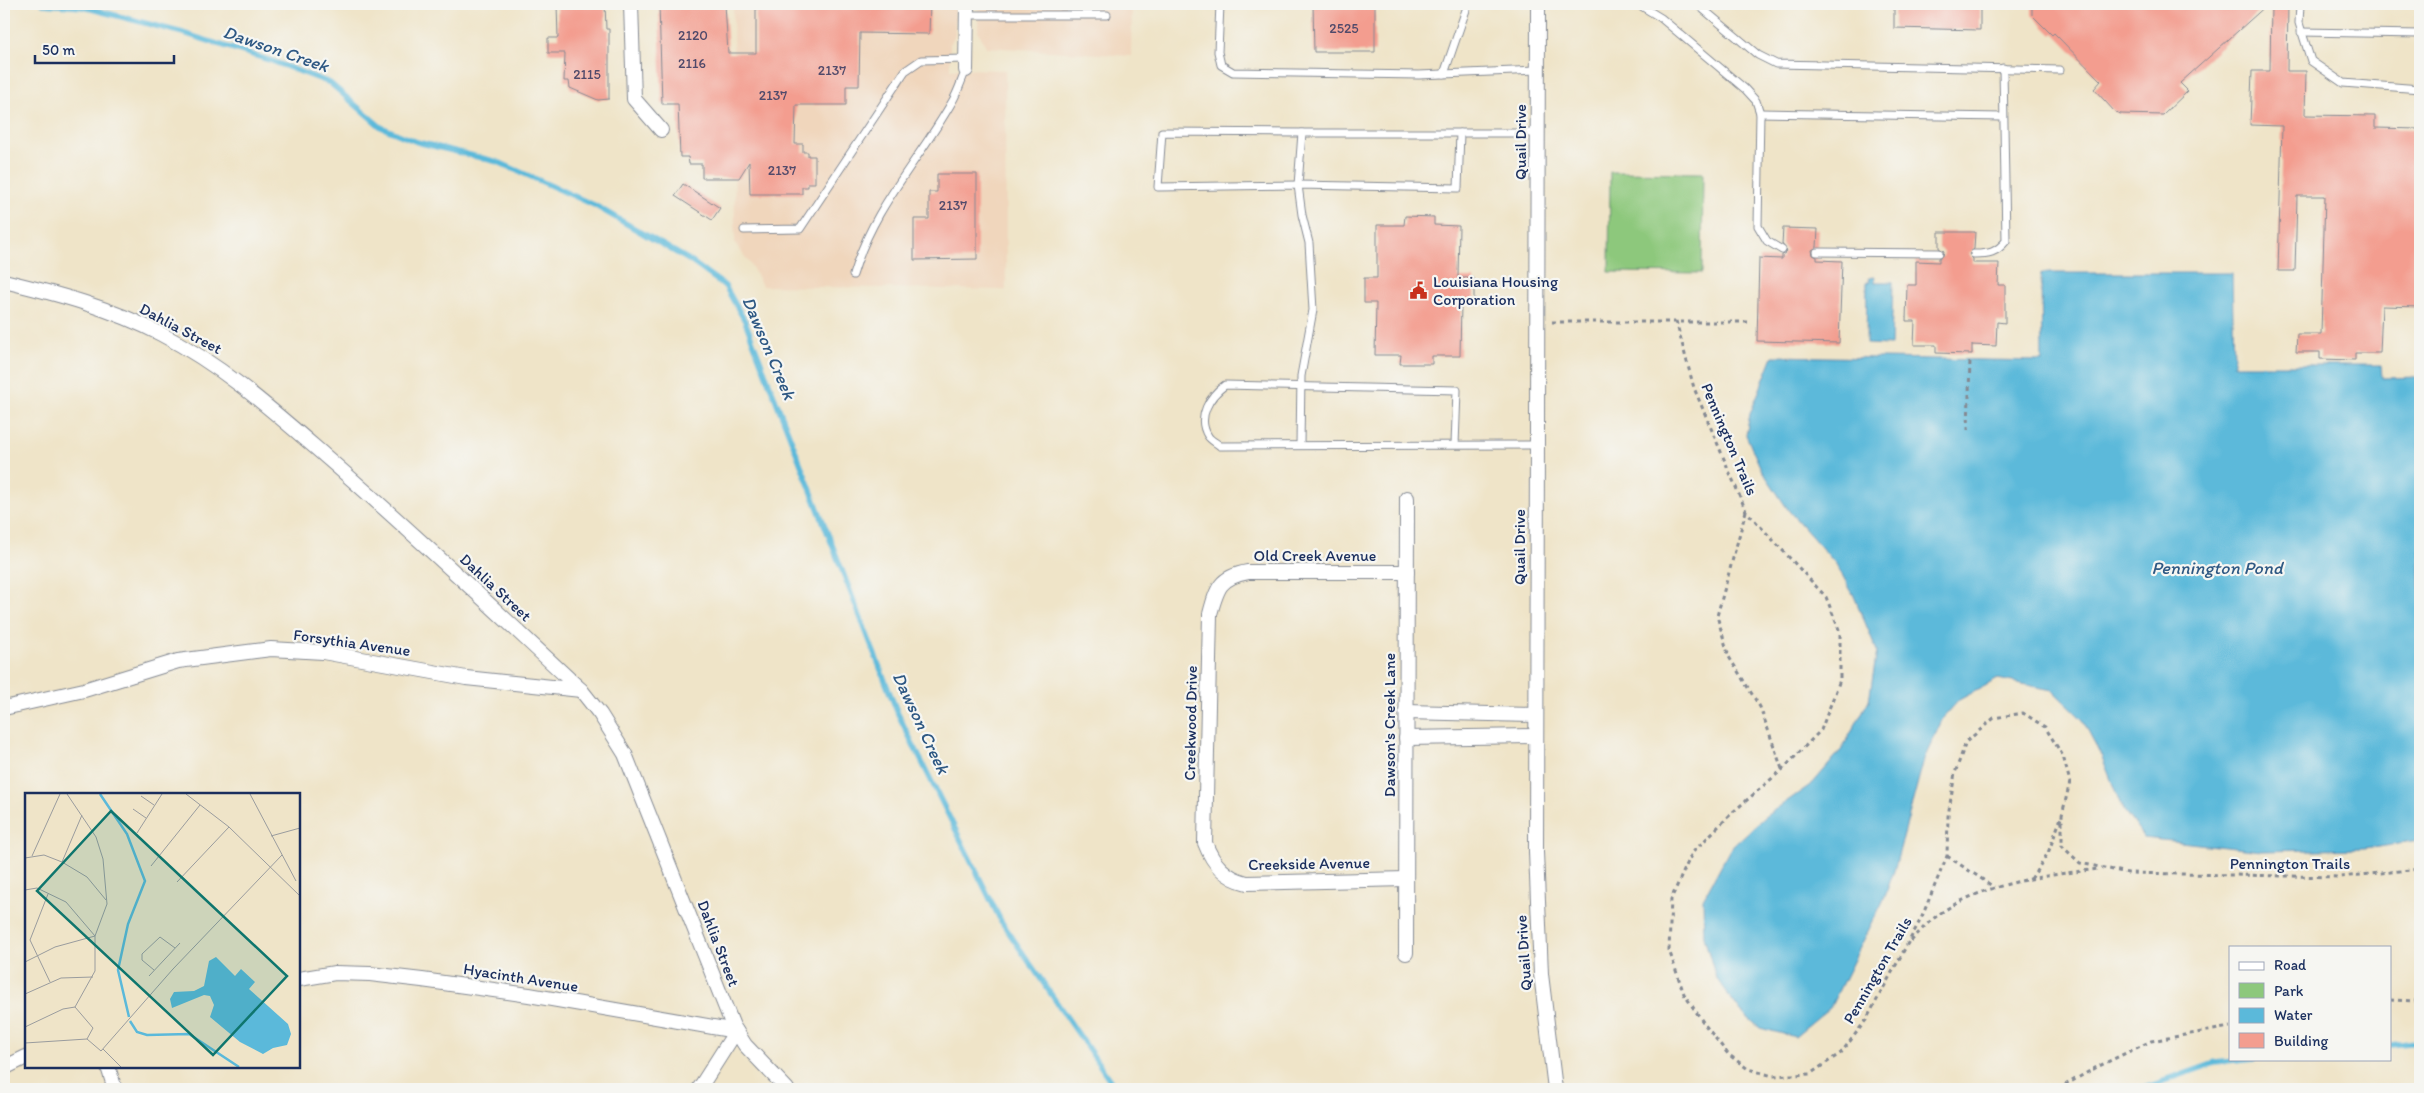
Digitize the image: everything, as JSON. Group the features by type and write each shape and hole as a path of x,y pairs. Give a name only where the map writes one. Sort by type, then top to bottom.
{"street":[{"path":"631,4 634,99 661,130"},
{"name":"Quail Drive","path":"1538,4 1536,736 1539,938 1555,1089"},
{"path":"966,10 966,65"},
{"name":"Dahlia Street","path":"4,281 66,296 128,319 162,334 224,371 266,404 373,497 581,690 600,714 626,754 736,1031 745,1045 787,1089"},
{"name":"Dawson's Creek Lane","path":"1406,953 1407,498"},
{"name":"Old Creek Avenue","path":"1224,581 1234,574 1248,572 1407,572"},
{"name":"Creekwood Drive","path":"1217,866 1205,844 1210,614 1216,591 1224,581"},
{"name":"Forsythia Avenue","path":"4,708 84,690 178,661 271,649 323,652 466,678 581,690"},
{"path":"1406,712 1536,715"},
{"path":"1406,738 1536,736"},
{"name":"Creekside Avenue","path":"1217,866 1236,880 1247,883 1406,879"},
{"name":"Hyacinth Avenue","path":"300,979 335,973 370,974 422,980 529,995 736,1031"},
{"path":"699,1089 736,1031"},
{"path":"4,1068 25,1058"},
{"path":"108,1068 115,1089"}],"lane":[{"path":"1220,4 1218,52 1221,65 1233,72 1444,74 1537,70"},
{"path":"1444,74 1468,4"},
{"path":"1638,4 1661,18 1745,89 1756,101 1760,113 1758,226 1767,241 1782,250"},
{"path":"1697,4 1758,55 1776,64 2060,70"},
{"path":"2300,4 2299,23 2311,61 2343,83 2420,89"},
{"path":"966,10 1106,15"},
{"path":"2301,32 2420,34"},
{"path":"744,230 800,229 905,71 921,60 966,65 953,102 886,201 870,230 853,275"},
{"path":"1974,254 1998,251 2006,241 2003,68"},
{"path":"1760,113 2003,117"},
{"path":"1460,133 1458,188 1298,185 1158,187 1162,132 1538,133"},
{"path":"1300,445 1301,387 1305,349 1313,310 1313,283 1309,243 1302,216 1298,185 1302,133"},
{"path":"1817,252 1939,253"},
{"path":"1455,445 1457,390 1225,385 1213,394 1205,408 1204,423 1208,437 1220,446 1537,445"}],"path":[{"name":"Pennington Trails","path":"1676,321 1694,388 1746,511 1826,597 1840,632 1840,680 1821,730 1783,770 1733,812 1692,853 1671,899 1669,950 1684,994 1728,1054 1748,1069 1773,1076 1810,1074 1841,1053 1866,1020 1921,919 1946,856 1948,816 1955,773 1966,742 1994,718 2024,713 2046,727 2064,756 2070,782 2062,815 2062,846 2080,864 2128,873 2340,877 2420,869"},
{"path":"1536,322 1749,322"},
{"path":"1968,430 1970,360"},
{"path":"1746,511 1717,616 1729,658 1760,707 1783,770"},
{"path":"2031,880 2048,853 2062,815"},
{"path":"1946,856 1994,888"},
{"path":"1907,945 1933,918 1994,888 2068,872 2103,868"},
{"path":"2392,1000 2420,1001"},
{"path":"2058,1089 2097,1067 2151,1041 2229,1027"}],"shaded area":[{"path":"733,4 955,4 955,35 950,44 950,69 1005,70 1006,290 762,286 751,265 735,243"},
{"path":"978,4 1132,4 1131,56 986,47 978,31"}],"green space":[{"path":"1610,172 1703,173 1702,273 1609,272"}],"water":[{"name":"Pennington Pond","path":"2041,273 2232,273 2234,365 2381,365 2382,378 2420,377 2420,841 2364,849 2262,851 2144,838 2122,808 2102,757 2082,719 2052,690 1998,679 1959,700 1943,718 1924,759 1894,871 1883,901 1830,1008 1795,1037 1760,1028 1741,1012 1716,978 1704,937 1703,899 1730,849 1763,818 1813,783 1842,749 1869,700 1877,651 1854,596 1836,564 1789,511 1761,469 1746,435 1750,414 1773,356 2042,361"},
{"path":"1875,277 1875,282 1893,282 1891,345 1866,344 1867,282 1870,282 1869,278"}],"building":[{"path":"557,4 605,4 606,29 609,29 609,99 598,100 570,88 569,81 564,81 565,53 548,53 548,38 558,38"},
{"path":"659,4 725,4 728,53 756,53 756,4 930,4 929,34 860,33 859,86 846,86 846,105 796,105 795,144 803,144 803,152 808,152 808,156 815,156 815,183 808,183 808,187 802,187 802,194 750,194 749,162 739,178 702,178 702,164 689,164 688,157 680,157 678,104 662,104"},
{"path":"1313,4 1375,4 1375,52 1314,52"},
{"path":"1894,4 1980,4 1980,30 1894,28"},
{"path":"2032,4 2268,4 2180,83 2188,91 2163,115 2121,114 2115,112 2094,89 2101,81 2054,33 2052,35 2032,15"},
{"path":"2271,4 2288,4 2287,71 2306,71 2305,115 2375,116 2375,128 2420,129 2420,307 2382,306 2380,353 2355,353 2355,360 2320,359 2320,352 2296,352 2297,334 2321,334 2325,196 2297,196 2295,271 2278,271 2282,126 2250,125 2252,71 2270,71"},
{"path":"937,174 977,174 977,259 914,260 914,219 929,219 929,192 937,192"},
{"path":"683,184 720,208 712,220 675,196"},
{"name":"Louisiana Housing Corporation","path":"1405,216 1434,217 1434,225 1459,226 1458,278 1474,278 1474,303 1461,303 1460,356 1432,356 1432,364 1400,364 1401,355 1375,355 1376,303 1364,303 1364,278 1377,278 1377,225 1404,225"},
{"path":"1783,228 1818,229 1817,247 1812,250 1813,255 1817,257 1817,260 1842,261 1839,343 1757,341 1759,258 1782,259 1782,255 1787,251 1782,244"},
{"path":"1939,232 1975,232 1974,249 1969,254 1973,259 1973,263 1999,263 1998,285 2005,285 2005,323 1997,322 1996,346 1972,345 1972,354 1936,353 1936,345 1914,345 1915,321 1906,321 1907,285 1916,285 1916,261 1939,262 1939,258 1943,256 1944,251 1939,248"}],"waterway":[{"name":"Dawson Creek","path":"43,4 84,7 183,33 272,61 330,83 381,127 417,142 498,162 594,205 689,260 725,286 745,321 898,714 1001,921 1116,1089"},
{"name":"Dawson Creek","path":"2392,1045 2420,1042"},
{"name":"Dawson Creek","path":"2141,1089 2215,1063 2244,1060"}],"place":[{"name":"Louisiana Housing Corporation","path":"1419,290"}]}
